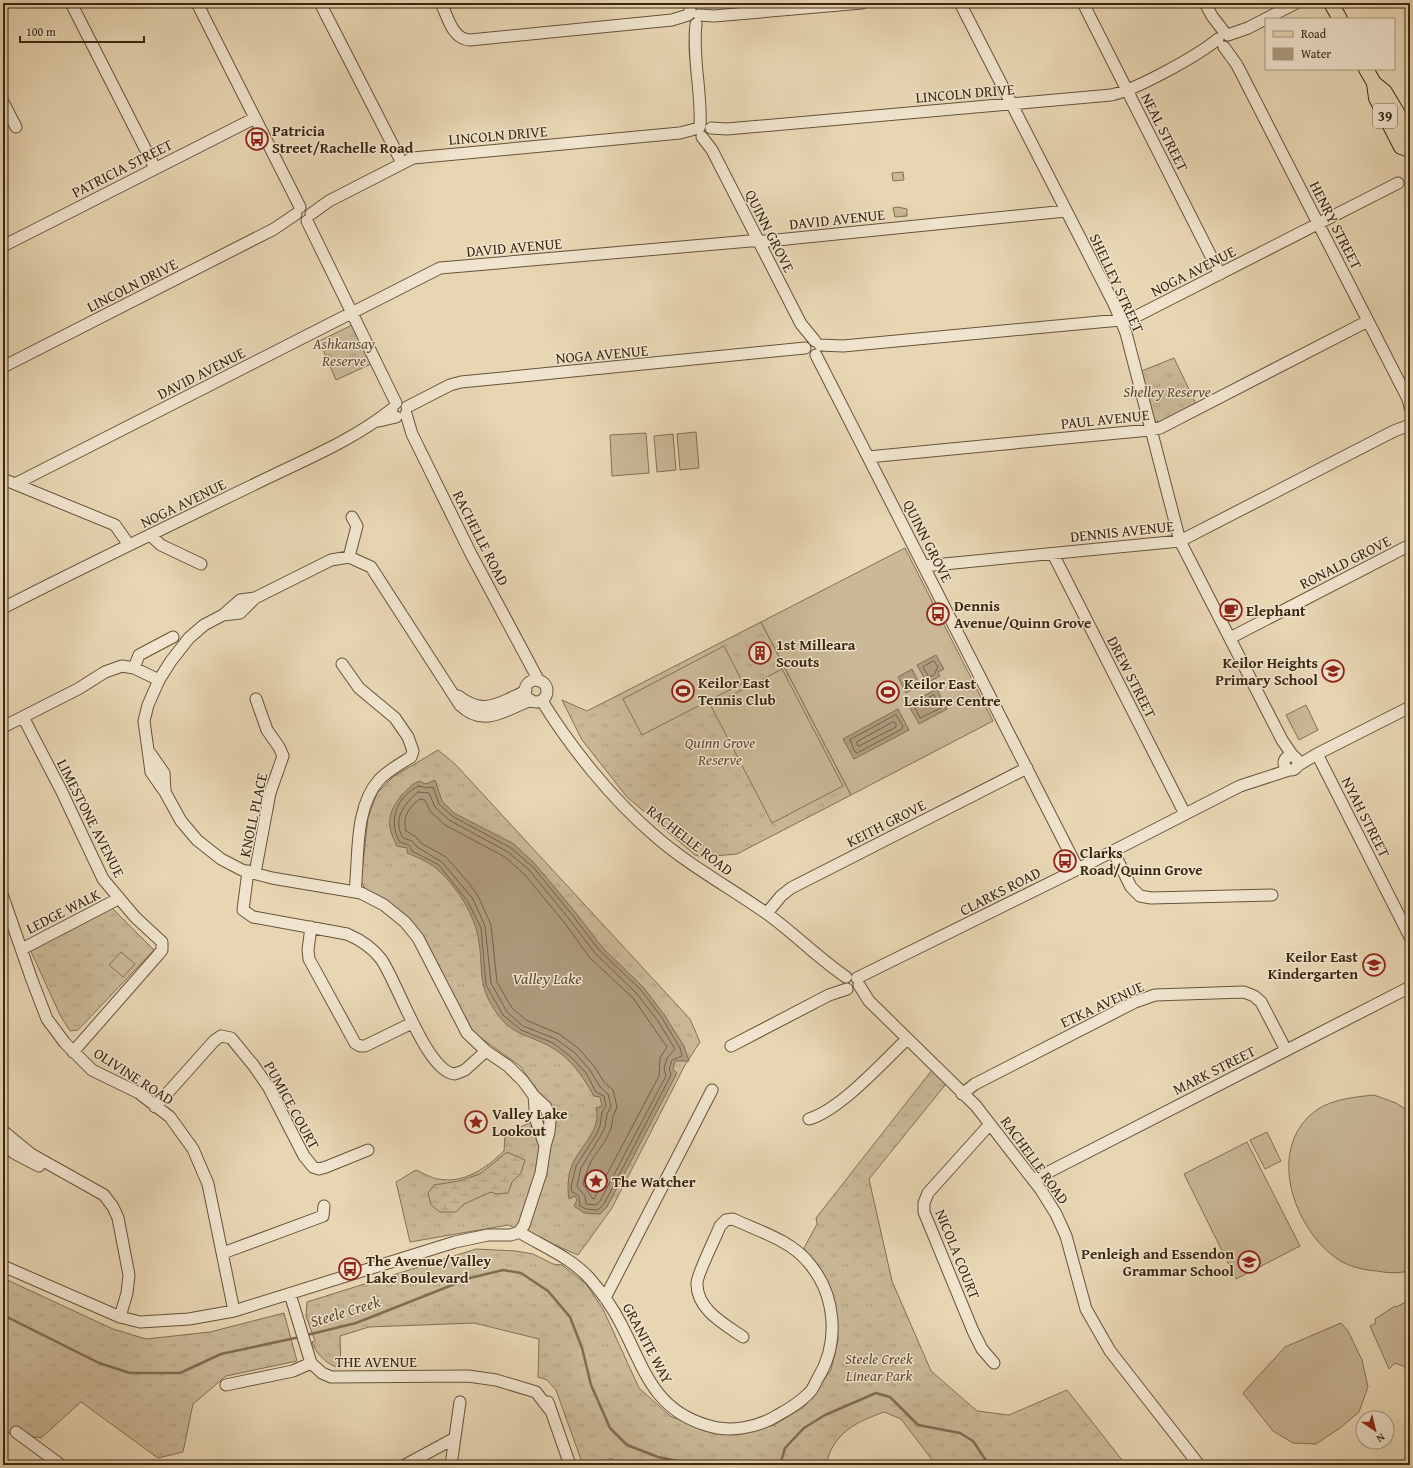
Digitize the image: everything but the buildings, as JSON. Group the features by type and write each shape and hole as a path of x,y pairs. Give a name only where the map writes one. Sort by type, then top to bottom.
{"main road":[{"path":"1331,3 1339,18"},
{"name":"39","path":"1367,70 1374,83 1385,92 1410,134"},
{"name":"39","path":"1374,83 1376,98 1401,147 1410,150"},
{"name":"39","path":"1395,107 1410,117"}],"street":[{"path":"71,3 155,168"},
{"name":"RACHELLE ROAD","path":"197,3 304,214 399,411 412,434 471,554 539,681"},
{"path":"320,3 402,163"},
{"path":"441,3 457,36 463,40 672,20 693,15 714,16 862,3"},
{"name":"SHELLEY STREET","path":"960,3 1121,320 1126,333 1180,541 1282,740 1290,762"},
{"name":"NEAL STREET","path":"1083,3 1220,274"},
{"name":"HENRY STREET","path":"1205,3 1409,402"},
{"name":"LINCOLN DRIVE","path":"1267,18 1296,3"},
{"name":"QUINN GROVE","path":"693,15 701,109 705,131 712,150 1078,869"},
{"name":"LINCOLN DRIVE","path":"3,367 413,158 1111,95 1127,90 1265,19"},
{"path":"3,102 16,127"},
{"name":"PATRICIA STREET","path":"3,246 255,118"},
{"name":"NOGA AVENUE","path":"4,606 333,446 450,385 461,382 1131,319 1398,183"},
{"name":"DAVID AVENUE","path":"14,484 440,268 758,240 767,241 1066,211"},
{"name":"PAUL AVENUE","path":"868,457 1160,428 1368,321"},
{"name":"DENNIS AVENUE","path":"1394,431 1410,418"},
{"name":"DENNIS AVENUE","path":"924,566 1180,541 1394,431 1410,425"},
{"path":"3,479 115,525 119,529 126,546"},
{"path":"349,557 357,526 352,517"},
{"path":"150,535 161,546 202,564"},
{"name":"RONALD GROVE","path":"1230,638 1410,546"},
{"name":"DREW STREET","path":"1053,554 1185,814"},
{"path":"3,1266 120,1317 140,1322 189,1319 234,1311 455,1242 488,1235 511,1235 519,1232 524,1225 541,1173 545,1146 549,1132 549,1118 546,1107 534,1096 523,1081 508,1066 486,1051 467,1033 418,938 405,922 384,905 355,892 252,872 221,859 198,840 181,821 165,792 151,772 144,721 148,705 159,680 171,661 189,638 204,625 223,615 240,600 255,598 322,564 349,557 371,567 454,693 460,705 468,713 482,717 497,704 526,688 532,682 539,681 544,684 547,689 546,696 536,701 490,711"},
{"path":"134,668 139,655 173,636"},
{"name":"RACHELLE ROAD","path":"524,655 526,688"},
{"path":"342,664 359,688 395,718 408,737 413,751 411,757 379,780 372,789 362,812 355,892"},
{"path":"3,727 78,689 105,672 122,666 134,668 159,680"},
{"path":"526,688 527,696 536,701"},
{"name":"KNOLL PLACE","path":"256,698 267,730 279,747 282,756 270,793 243,910 253,917 311,927"},
{"name":"RACHELLE ROAD","path":"536,701 606,787 654,836 723,885 766,913 851,983 990,1124 1033,1180 1056,1214 1066,1236 1086,1309 1097,1332 1110,1351 1199,1465"},
{"name":"CLARKS ROAD","path":"731,1046 851,983 1240,786 1263,777 1290,762 1317,754 1410,707"},
{"name":"LIMESTONE AVENUE","path":"23,717 61,790 97,869 118,899 162,942 162,950 73,1052"},
{"name":"NYAH STREET","path":"1317,754 1410,937"},
{"name":"KEITH GROVE","path":"766,913 781,896 791,888 1027,768"},
{"path":"1113,851 1131,887 1140,896 1151,898 1272,895"},
{"name":"OLIVINE ROAD","path":"3,897 47,1019 65,1043 92,1070 139,1093 170,1117 182,1132 201,1165 208,1184 234,1311"},
{"name":"LEDGE WALK","path":"22,949 118,899"},
{"path":"412,1022 365,1046 360,1046 355,1043 309,959 308,950 311,927 347,934 361,940 372,949 389,974 412,1022 432,1055 451,1074 465,1070 486,1051"},
{"name":"MARK STREET","path":"1033,1180 1410,987"},
{"name":"ETKA AVENUE","path":"962,1094 975,1084 1128,1005 1144,997 1155,995 1244,992 1254,996 1262,1002 1286,1050"},
{"name":"PUMICE COURT","path":"156,1107 214,1041 221,1036 226,1036 234,1041 269,1088 304,1156 313,1167 319,1169 326,1167 368,1150"},
{"path":"808,1119 828,1111 843,1099 907,1039"},
{"path":"605,1298 712,1090"},
{"name":"NICOLA COURT","path":"990,1124 928,1193 924,1203 924,1212 973,1331 982,1350 994,1363"},
{"path":"3,1131 31,1154 104,1195 113,1207 118,1218 129,1275 127,1293 120,1317"},
{"path":"3,1143 22,1158 57,1174 72,1178"},
{"path":"223,1253 323,1216 324,1206"},
{"name":"GRANITE WAY","path":"519,1232 571,1262 590,1279 605,1298 621,1324 645,1376 661,1399 679,1414 706,1426 730,1429 748,1427 768,1422 793,1406 810,1393 830,1353 833,1329 830,1302 822,1281 809,1262 793,1247 733,1219 726,1220 720,1226 697,1281 698,1293 705,1306 714,1317 743,1337"},
{"path":"226,1385 293,1371 311,1362 290,1294"},
{"name":"THE AVENUE","path":"311,1362 322,1373 330,1377 468,1376 518,1385 535,1386 544,1392 548,1399 549,1409 570,1465"},
{"path":"450,1465 460,1402"},
{"path":"16,1432 61,1465"},
{"path":"405,1465 455,1438"}],"green space":[{"path":"903,172 904,180 893,181 892,173"},
{"path":"898,207 907,209 907,216 895,217 893,208"},
{"name":"Ashkansay Reserve","path":"352,325 371,364 336,380 319,341"},
{"name":"Shelley Reserve","path":"1174,358 1196,404 1159,422 1153,420 1139,372"},
{"path":"696,432 699,468 680,470 677,434"},
{"path":"646,433 649,473 612,476 610,435"},
{"path":"673,434 676,470 657,472 654,436"},
{"path":"905,548 993,721 851,795 761,622"},
{"name":"Quinn Grove Reserve","path":"761,622 851,795 737,854 702,857 695,855 627,797 582,740 562,700 587,711"},
{"name":"Keilor East Tennis Club","path":"724,646 743,683 642,735 623,699"},
{"path":"782,669 843,786 772,823 711,706"},
{"path":"1306,705 1318,730 1299,740 1286,715"},
{"path":"438,750 455,764 690,1019 700,1042 685,1065 612,1208 578,1255 508,1225 410,1242 396,1182 416,1170 438,1179 448,1180 466,1177 482,1169 504,1151 505,1135 552,1111 520,1066 474,1033 417,931 366,890 361,881 368,818 377,793 393,777"},
{"path":"107,903 154,950 78,1030 70,1031 60,1015 28,945"},
{"path":"121,952 135,964 123,977 109,965"},
{"name":"Steele Creek Linear Park","path":"932,1070 946,1084 869,1179 892,1281 931,1371 977,1411 1009,1415 1067,1390 1126,1465 936,1465 901,1419 884,1412 864,1420 847,1430 834,1445 829,1454 826,1465 621,1465 611,1458 598,1465 583,1465 556,1390 547,1380 538,1377 539,1339 474,1323 369,1327 340,1336 341,1368 327,1362 316,1351 312,1342 315,1341 306,1316 307,1302 476,1249 516,1251 533,1254 553,1264 562,1265 586,1284 603,1309 639,1388 670,1416 702,1429 737,1433 774,1425 804,1407 831,1370 838,1340 836,1307 822,1273 804,1248 817,1224 816,1218"},
{"path":"1374,1095 1396,1103 1410,1112 1410,1270 1398,1273 1362,1269 1348,1265 1339,1260 1323,1246 1309,1229 1298,1209 1291,1187 1289,1165 1292,1144 1302,1125 1318,1109 1331,1103"},
{"path":"1267,1132 1281,1161 1265,1169 1250,1140"},
{"path":"1247,1142 1300,1246 1236,1279 1184,1174"},
{"path":"507,1152 525,1160 521,1173 512,1182 508,1193 496,1194 491,1192 464,1204 456,1212 440,1212 431,1205 428,1193 434,1185 459,1181 480,1174"},
{"path":"3,1278 113,1329 146,1339 210,1332 284,1313 297,1361 226,1376 193,1404 183,1452 158,1458 81,1402 41,1438 3,1432"},
{"path":"1410,1300 1410,1369 1407,1371 1408,1368 1395,1363 1389,1369 1370,1326 1376,1323 1375,1319 1395,1306 1396,1307"},
{"path":"1341,1323 1348,1331 1362,1360 1368,1387 1360,1410 1355,1410 1355,1415 1340,1428 1316,1444 1293,1443 1273,1431 1243,1393 1285,1347"}],"water":[{"path":"936,655 944,669 938,672 940,676 927,683 917,665"},
{"path":"912,669 920,685 906,693 898,677"},
{"path":"937,689 947,709 919,724 908,704"},
{"path":"898,709 909,730 854,759 843,739"},
{"name":"Valley Lake","path":"435,780 442,801 454,813 514,844 535,864 602,947 644,988 665,1016 684,1046 689,1061 675,1061 673,1069 677,1073 607,1207 600,1214 584,1213 574,1206 577,1200 575,1196 569,1199 568,1186 572,1165 596,1124 596,1108 602,1106 600,1097 594,1096 576,1068 558,1051 542,1042 520,1033 500,1018 485,992 477,932 474,921 464,902 451,884 434,866 407,853 407,848 397,846 393,839 390,819 397,801 412,785 417,782 419,781 426,784"}],"waterway":[{"name":"Steele Creek","path":"307,1335 356,1323 470,1278 503,1270 521,1273 548,1291 570,1317 582,1348 591,1385 610,1428 627,1445 658,1457 696,1465"},
{"name":"Steele Creek","path":"3,1315 99,1363 130,1373 180,1373 221,1354 300,1337"},
{"name":"Steele Creek","path":"780,1465 785,1448 804,1428 825,1415 876,1393 890,1397 918,1425 960,1433 973,1441 989,1465"}],"place":[{"name":"Patricia Street/Rachelle Road","path":"257,139"},
{"name":"Elephant","path":"1231,610"},
{"name":"Dennis Avenue/Quinn Grove","path":"938,614"},
{"name":"1st Milleara Scouts","path":"760,653"},
{"name":"Keilor Heights Primary School","path":"1333,671"},
{"name":"Keilor East Tennis Club","path":"683,691"},
{"name":"Keilor East Leisure Centre","path":"888,692"},
{"name":"Clarks Road/Quinn Grove","path":"1065,861"},
{"name":"Keilor East Kindergarten","path":"1374,965"},
{"name":"Valley Lake Lookout","path":"476,1122"},
{"name":"The Watcher","path":"596,1181"},
{"name":"Penleigh and Essendon Grammar School","path":"1249,1262"},
{"name":"The Avenue/Valley Lake Boulevard","path":"350,1269"}]}
